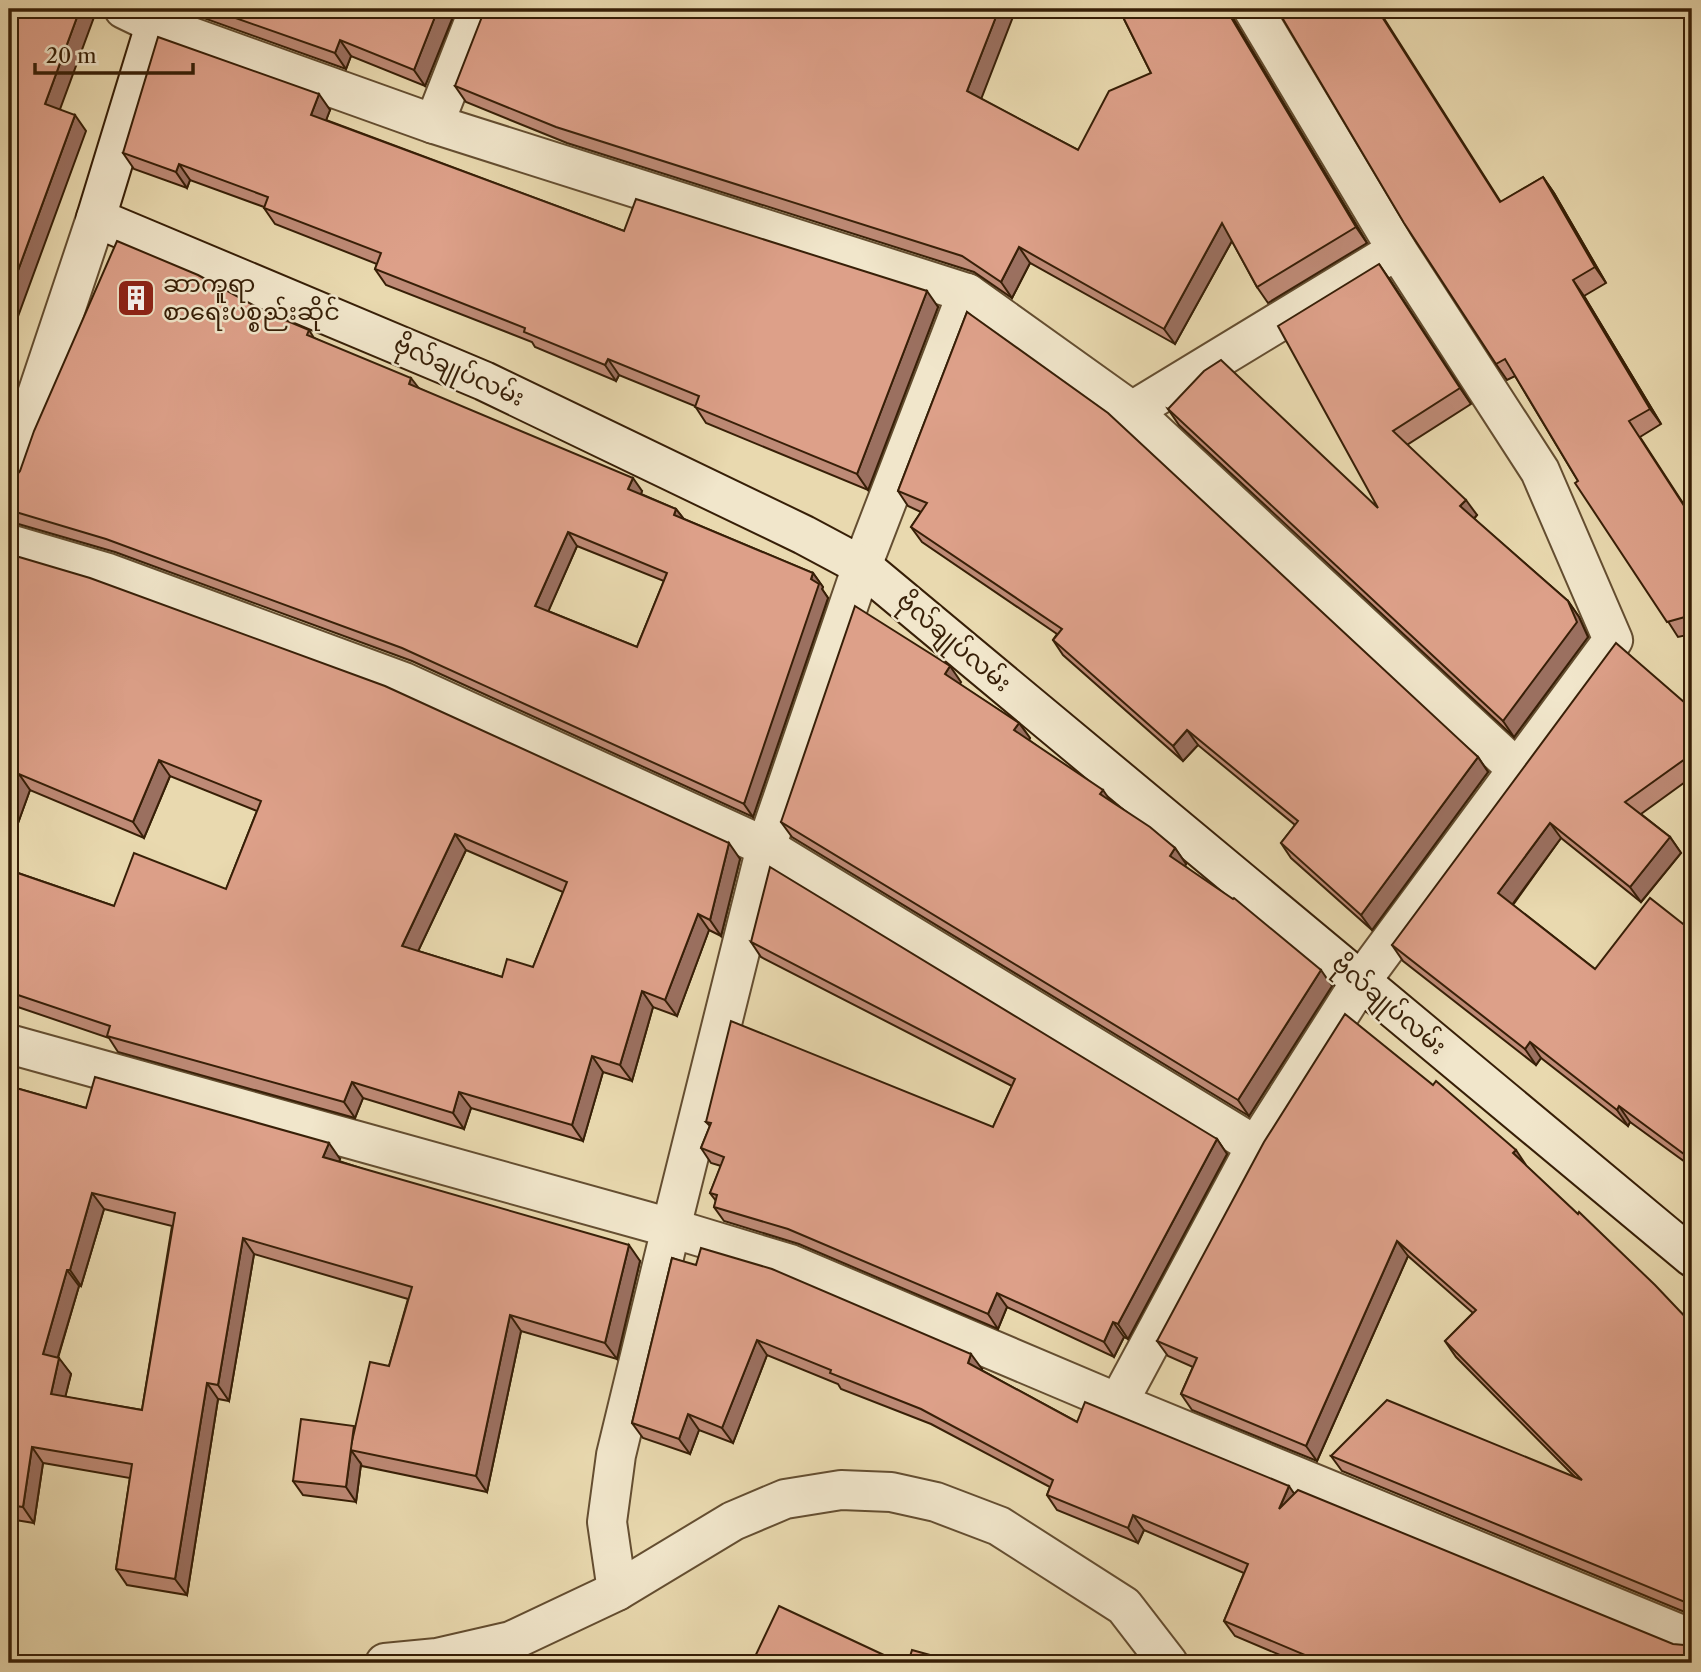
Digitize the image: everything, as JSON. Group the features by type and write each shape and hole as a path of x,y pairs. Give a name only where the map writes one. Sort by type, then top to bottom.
{"street":[{"path":"435,124 479,9"},
{"path":"1118,1403 1256,1146 1361,981 1613,640 1541,471 1397,250 1253,9"},
{"path":"9,478 96,218 146,14 435,124 967,293 1132,411 1518,770"},
{"name":"ဗိုလ်‌ချုပ်‌လမ်း","path":"96,218 484,381 862,565 1692,1257"},
{"path":"1132,411 1397,250"},
{"path":"617,1591 607,1522 616,1455 766,847 862,565 967,293"},
{"path":"9,544 107,573 404,682 766,847 1256,1146"},
{"path":"9,1044 671,1228 790,1264 1118,1403 1692,1639"},
{"path":"385,1663 437,1658 511,1641 617,1591 733,1521 785,1499 841,1489 891,1492 936,1502 999,1526 1124,1606 1168,1663"}],"building":[{"path":"9,9 80,9 45,104 75,115 9,295"},
{"path":"210,9 438,9 414,70 340,40 335,53"},
{"path":"485,9 999,9 967,91 1078,150 1109,91 1151,73 1119,9 1226,9 1356,227 1257,287 1222,223 1164,329 1019,247 1001,282 962,256 556,127 455,86"},
{"path":"1277,9 1377,9 1500,202 1543,177 1595,267 1573,280 1650,409 1629,421 1692,518 1692,615 1667,622 1575,483 1578,481 1505,359 1496,364 1404,223"},
{"path":"158,37 319,94 311,115 624,231 636,199 927,291 857,474 695,407 699,396 608,359 605,365 524,332 525,328 375,269 381,253 264,208 268,197 179,164 176,172 123,153"},
{"path":"117,241 198,275 266,312 309,330 307,335 411,378 409,384 633,478 628,489 676,509 674,515 813,573 811,579 819,584 744,804 402,648 106,539 9,510 9,488 20,471 34,431","holes":["568,532 667,573 637,647 535,606"]},
{"path":"1379,264 1460,388 1393,431 1466,500 1460,506 1568,601 1577,622 1503,721 1168,409 1204,371 1221,360 1378,508 1278,326"},
{"path":"967,312 1108,413 1478,757 1361,915 1281,843 1298,821 1187,730 1173,746 1053,640 1062,629 911,527 927,503 898,491"},
{"path":"9,554 90,578 385,686 729,843 710,920 698,914 665,1000 642,991 620,1065 592,1056 572,1125 459,1092 453,1113 352,1082 344,1102 107,1036 110,1026 9,992 9,870 114,906 134,853 226,889 261,801 159,760 133,822 19,774 9,801","holes":["455,834 567,882 533,967 507,959 502,977 402,946"]},
{"path":"855,606 950,666 945,674 1019,723 1014,730 1103,790 1100,794 1150,827 1175,848 1170,856 1234,898 1321,970 1238,1100 781,822"},
{"path":"1616,643 1692,709 1692,754 1625,802 1670,837 1630,887 1550,823 1498,893 1595,969 1650,898 1692,931 1692,1160 1619,1106 1617,1110 1530,1042 1525,1049 1392,945"},
{"path":"770,867 1217,1139 1118,1324 1113,1322 1104,1342 997,1293 988,1314 788,1229 714,1207 717,1195 710,1193 724,1157 701,1148 711,1123 706,1122 731,1021 993,1127 1015,1079 751,942"},
{"path":"1345,1014 1433,1085 1436,1081 1516,1150 1513,1153 1578,1214 1579,1212 1692,1324 1692,1606 1331,1456 1387,1400 1582,1480 1445,1341 1476,1310 1397,1241 1306,1446 1181,1394 1197,1358 1157,1341 1264,1142"},
{"path":"95,1077 329,1143 323,1157 629,1245 605,1343 510,1315 476,1476 350,1450 370,1362 389,1366 412,1287 243,1238 218,1385 207,1383 175,1579 116,1569 132,1464 32,1447 23,1507 9,1505 9,1086 86,1108","holes":["92,1193 175,1213 142,1410 51,1394 59,1358 43,1354"]},
{"path":"701,1248 772,1269 971,1354 968,1363 1077,1422 1085,1402 1289,1486 1279,1509 1298,1490 1673,1644 1684,1645 1692,1642 1692,1663 1311,1663 1317,1660 1224,1621 1248,1564 1133,1515 1128,1528 1047,1495 1053,1480 921,1409 830,1373 831,1370 757,1340 722,1428 688,1414 679,1439 632,1423 672,1258 696,1265"},
{"path":"301,1419 354,1426 346,1487 293,1481"},
{"path":"779,1606 901,1663 752,1663"},
{"path":"912,1650 959,1663 908,1663"}],"place":[{"name":"ဆာကူရာ စာရေးပစ္စည်းဆိုင်","path":"136,298"}]}
